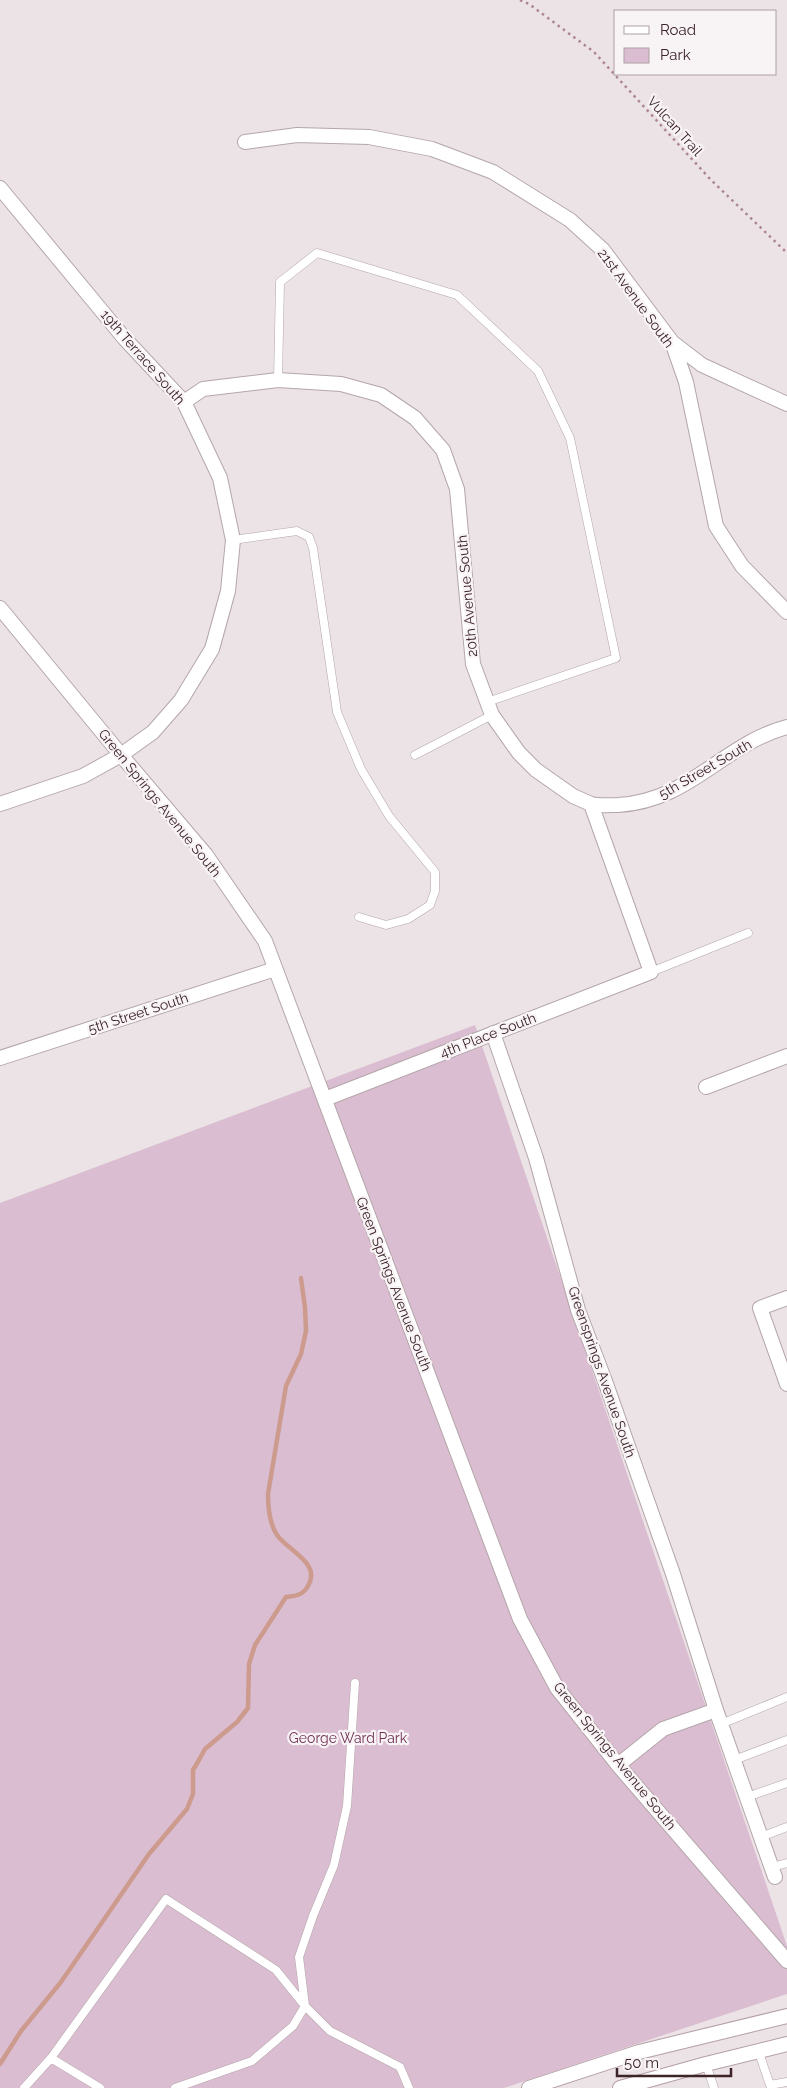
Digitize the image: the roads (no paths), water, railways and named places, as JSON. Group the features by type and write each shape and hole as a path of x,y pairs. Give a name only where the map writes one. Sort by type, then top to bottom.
{"street":[{"name":"21st Avenue South","path":"245,142 297,135 370,137 432,149 494,172 570,220 603,250 672,342 686,382 716,526 742,566 787,612"},
{"name":"19th Terrace South","path":"0,188 125,339 184,402 220,478 233,540 228,590 212,649 181,700 153,732 121,755 83,776 0,804"},
{"path":"672,342 702,365 787,404"},
{"name":"20th Avenue South","path":"184,402 203,388 278,380 341,384 381,395 415,418 443,450 458,489 473,664 490,709 519,753 536,770 573,796 591,804"},
{"name":"Green Springs Avenue South","path":"0,608 206,855 265,941 520,1619 557,1688 618,1765 787,1961"},
{"name":"5th Street South","path":"591,804 598,806 628,804 656,799 674,791 761,736 787,726"},
{"path":"591,804 651,972"},
{"name":"5th Street South","path":"0,1058 276,969"},
{"name":"4th Place South","path":"325,1098 651,972"},
{"name":"Greensprings Avenue South","path":"493,1033 536,1158 578,1310 605,1381 669,1565 716,1710 774,1872"},
{"path":"706,1087 787,1056"},
{"path":"787,1298 760,1308 787,1384"},
{"path":"618,1765 663,1729 716,1710"},
{"path":"529,2088 639,2052 787,2016"},
{"path":"620,2088 758,2050 787,2044"}],"lane":[{"path":"278,380 280,282 317,253 457,295 538,371 570,438 616,658 490,709 415,755"},
{"path":"233,540 297,532 309,537 313,548 338,712 345,733 361,769 389,816 434,872 435,891 430,905 408,919 386,925 359,917"},
{"path":"651,972 748,933"},
{"path":"175,2088 252,2061 292,2026 305,2006 299,1957 334,1865 346,1806 355,1683"},
{"path":"721,1724 787,1696"},
{"path":"734,1760 787,1740"},
{"path":"747,1797 787,1783"},
{"path":"762,1837 787,1827"},
{"path":"774,1872 787,1863"},
{"path":"24,2088 51,2058 166,1899 276,1970 305,2006 330,2031 400,2067 409,2088"},
{"path":"758,2050 766,2087 787,2082"},
{"path":"51,2058 100,2088"},
{"path":"706,2064 714,2088"}],"waterway":[{"path":"0,2064 21,2031 61,1982 149,1854 187,1809 193,1794 193,1770 205,1749 237,1722 248,1708 249,1664 255,1645 286,1597 299,1594 308,1586 311,1578 310,1570 302,1558 282,1541 274,1530 268,1499 286,1386 301,1354 306,1331 301,1278"}],"park label":[{"name":"George Ward Park","path":"348,1738"}]}
